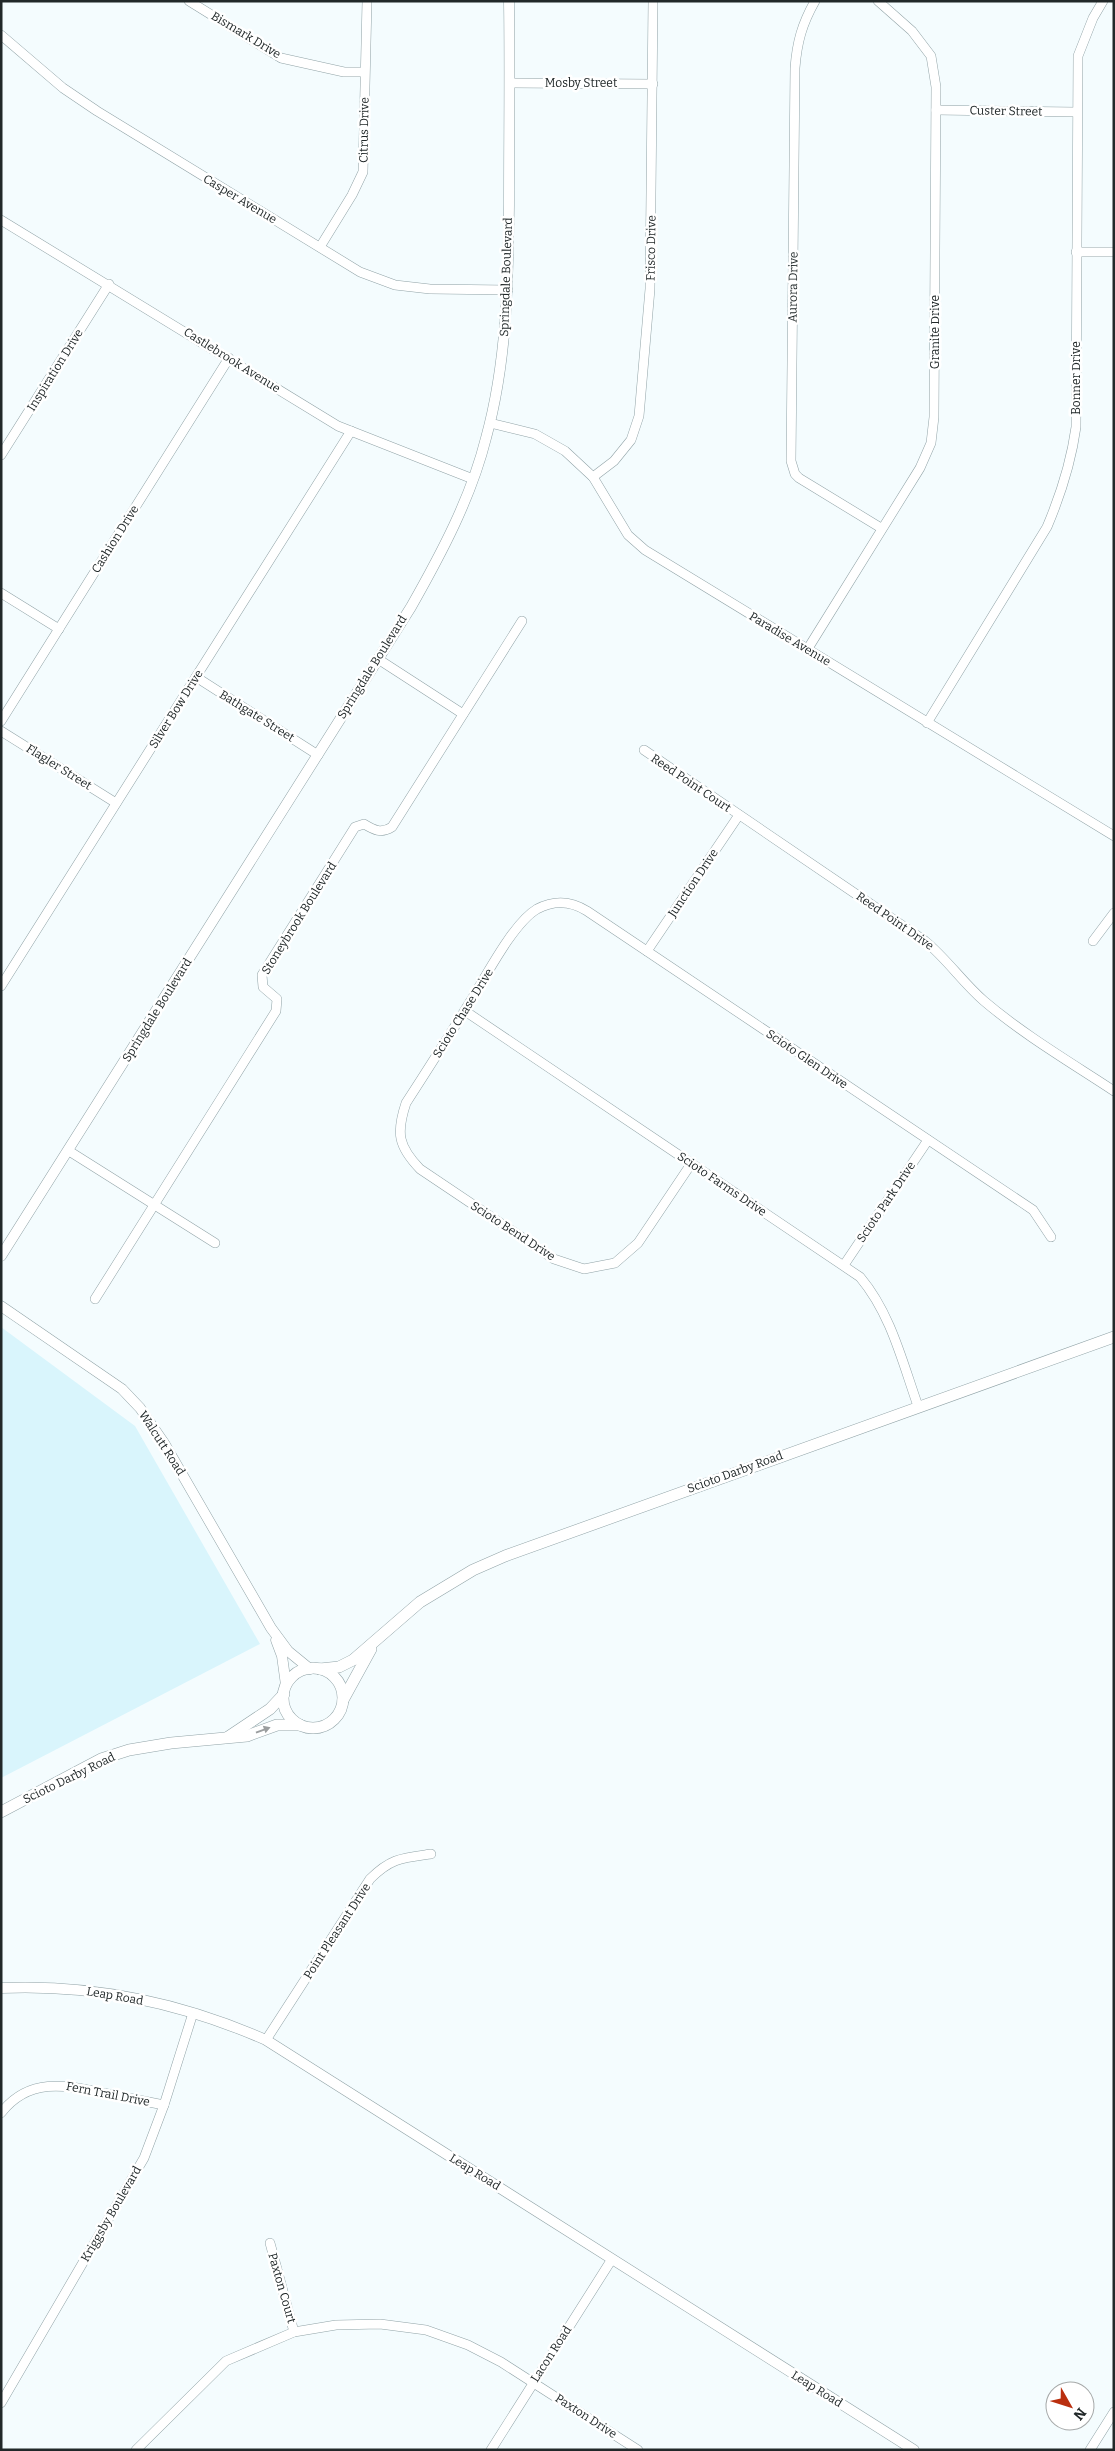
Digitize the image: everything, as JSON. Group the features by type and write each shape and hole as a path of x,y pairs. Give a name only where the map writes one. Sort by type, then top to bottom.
{"main road":[{"name":"Scioto Darby Road","path":"315,1669 339,1667 353,1660 375,1643 401,1617 420,1602 473,1570 918,1406 1114,1337"},
{"name":"Scioto Darby Road","path":"343,1700 375,1643"},
{"path":"315,1669 330,1673 337,1680 343,1700 341,1710 335,1719 327,1725 308,1728 300,1725 286,1712 285,1689 300,1672 315,1669"},
{"name":"Scioto Darby Road","path":"227,1738 270,1709 285,1689"},
{"name":"Scioto Darby Road","path":"1,1812 101,1759 129,1750 247,1736 277,1725 300,1725"}],"street":[{"name":"Bismark Drive","path":"189,1 280,58 344,72 364,72"},
{"name":"Citrus Drive","path":"320,247 352,195 363,172 367,1"},
{"name":"Springdale Boulevard","path":"1,1256 378,659 444,548 473,479 490,423 503,356 508,290 509,1"},
{"name":"Frisco Drive","path":"593,477 614,461 631,440 639,416 650,289 653,1"},
{"name":"Aurora Drive","path":"815,1 804,20 797,43 795,68 791,461 795,474 799,478 881,528"},
{"name":"Granite Drive","path":"807,650 920,468 931,443 934,417 936,86 931,56 912,31 878,1"},
{"name":"Bonner Drive","path":"927,723 1047,527 1061,495 1072,460 1076,427 1078,56 1093,18 1103,1"},
{"name":"Casper Avenue","path":"1,35 62,88 360,272 395,285 430,289 508,290"},
{"name":"Mosby Street","path":"510,83 653,84"},
{"name":"Custer Street","path":"936,110 1077,112"},
{"name":"Castlebrook Avenue","path":"1,220 109,284 338,426 473,479"},
{"path":"1076,252 1114,252"},
{"name":"Inspiration Drive","path":"1,455 109,284"},
{"name":"Cashion Drive","path":"1,721 229,358"},
{"name":"Paradise Avenue","path":"490,423 535,434 564,450 593,477 628,535 645,550 1114,836"},
{"name":"Silver Bow Drive","path":"1,986 351,431"},
{"path":"1,593 59,629"},
{"name":"Stoneybrook Boulevard","path":"95,1299 276,1011 277,999 263,987 262,975 355,827 364,824 378,831 386,831 392,827 522,620"},
{"path":"378,659 463,714"},
{"name":"Bathgate Street","path":"196,677 318,755"},
{"name":"Flagler Street","path":"1,731 116,803"},
{"name":"Reed Point Court","path":"644,750 739,815"},
{"name":"Junction Drive","path":"647,951 739,815"},
{"name":"Reed Point Drive","path":"739,815 925,941 944,957 982,999 1007,1020 1114,1091"},
{"name":"Scioto Glen Drive","path":"551,904 570,903 580,907 647,951 1033,1210 1051,1237"},
{"name":"Scioto Chase Drive","path":"400,1139 400,1120 406,1103 505,946 527,916 537,909 551,904"},
{"path":"1093,941 1114,913"},
{"name":"Scioto Farms Drive","path":"464,1011 844,1265 865,1283 875,1295 887,1317 918,1406"},
{"name":"Scioto Bend Drive","path":"400,1139 407,1156 420,1169 554,1259 584,1270 614,1263 638,1243 691,1164"},
{"name":"Scioto Park Drive","path":"844,1265 928,1140"},
{"path":"69,1151 215,1243"},
{"name":"Walcutt Road","path":"1,1306 122,1389 140,1408 160,1438 271,1628 288,1651 315,1669"},
{"name":"Walcutt Road","path":"271,1628 282,1656 285,1689"},
{"name":"Point Pleasant Drive","path":"266,2040 370,1879 384,1866 402,1858 431,1854"},
{"name":"Leap Road","path":"1,1988 92,1991 126,1995 219,2021 266,2040 914,2450"},
{"name":"Kriggsby Boulevard","path":"1,2403 144,2158 164,2105 192,2013"},
{"name":"Fern Trail Drive","path":"1,2113 19,2095 44,2086 64,2085 164,2105"},
{"name":"Paxton Court","path":"270,2243 294,2332"},
{"name":"Lacon Road","path":"491,2450 612,2259"},
{"name":"Paxton Drive","path":"136,2450 226,2361 294,2332 336,2325 380,2324 426,2330 468,2345 534,2382 638,2450"},
{"path":"1090,2450 1114,2412"}],"shaded area":[{"path":"1,1327 135,1426 260,1644 1,1778"}]}
